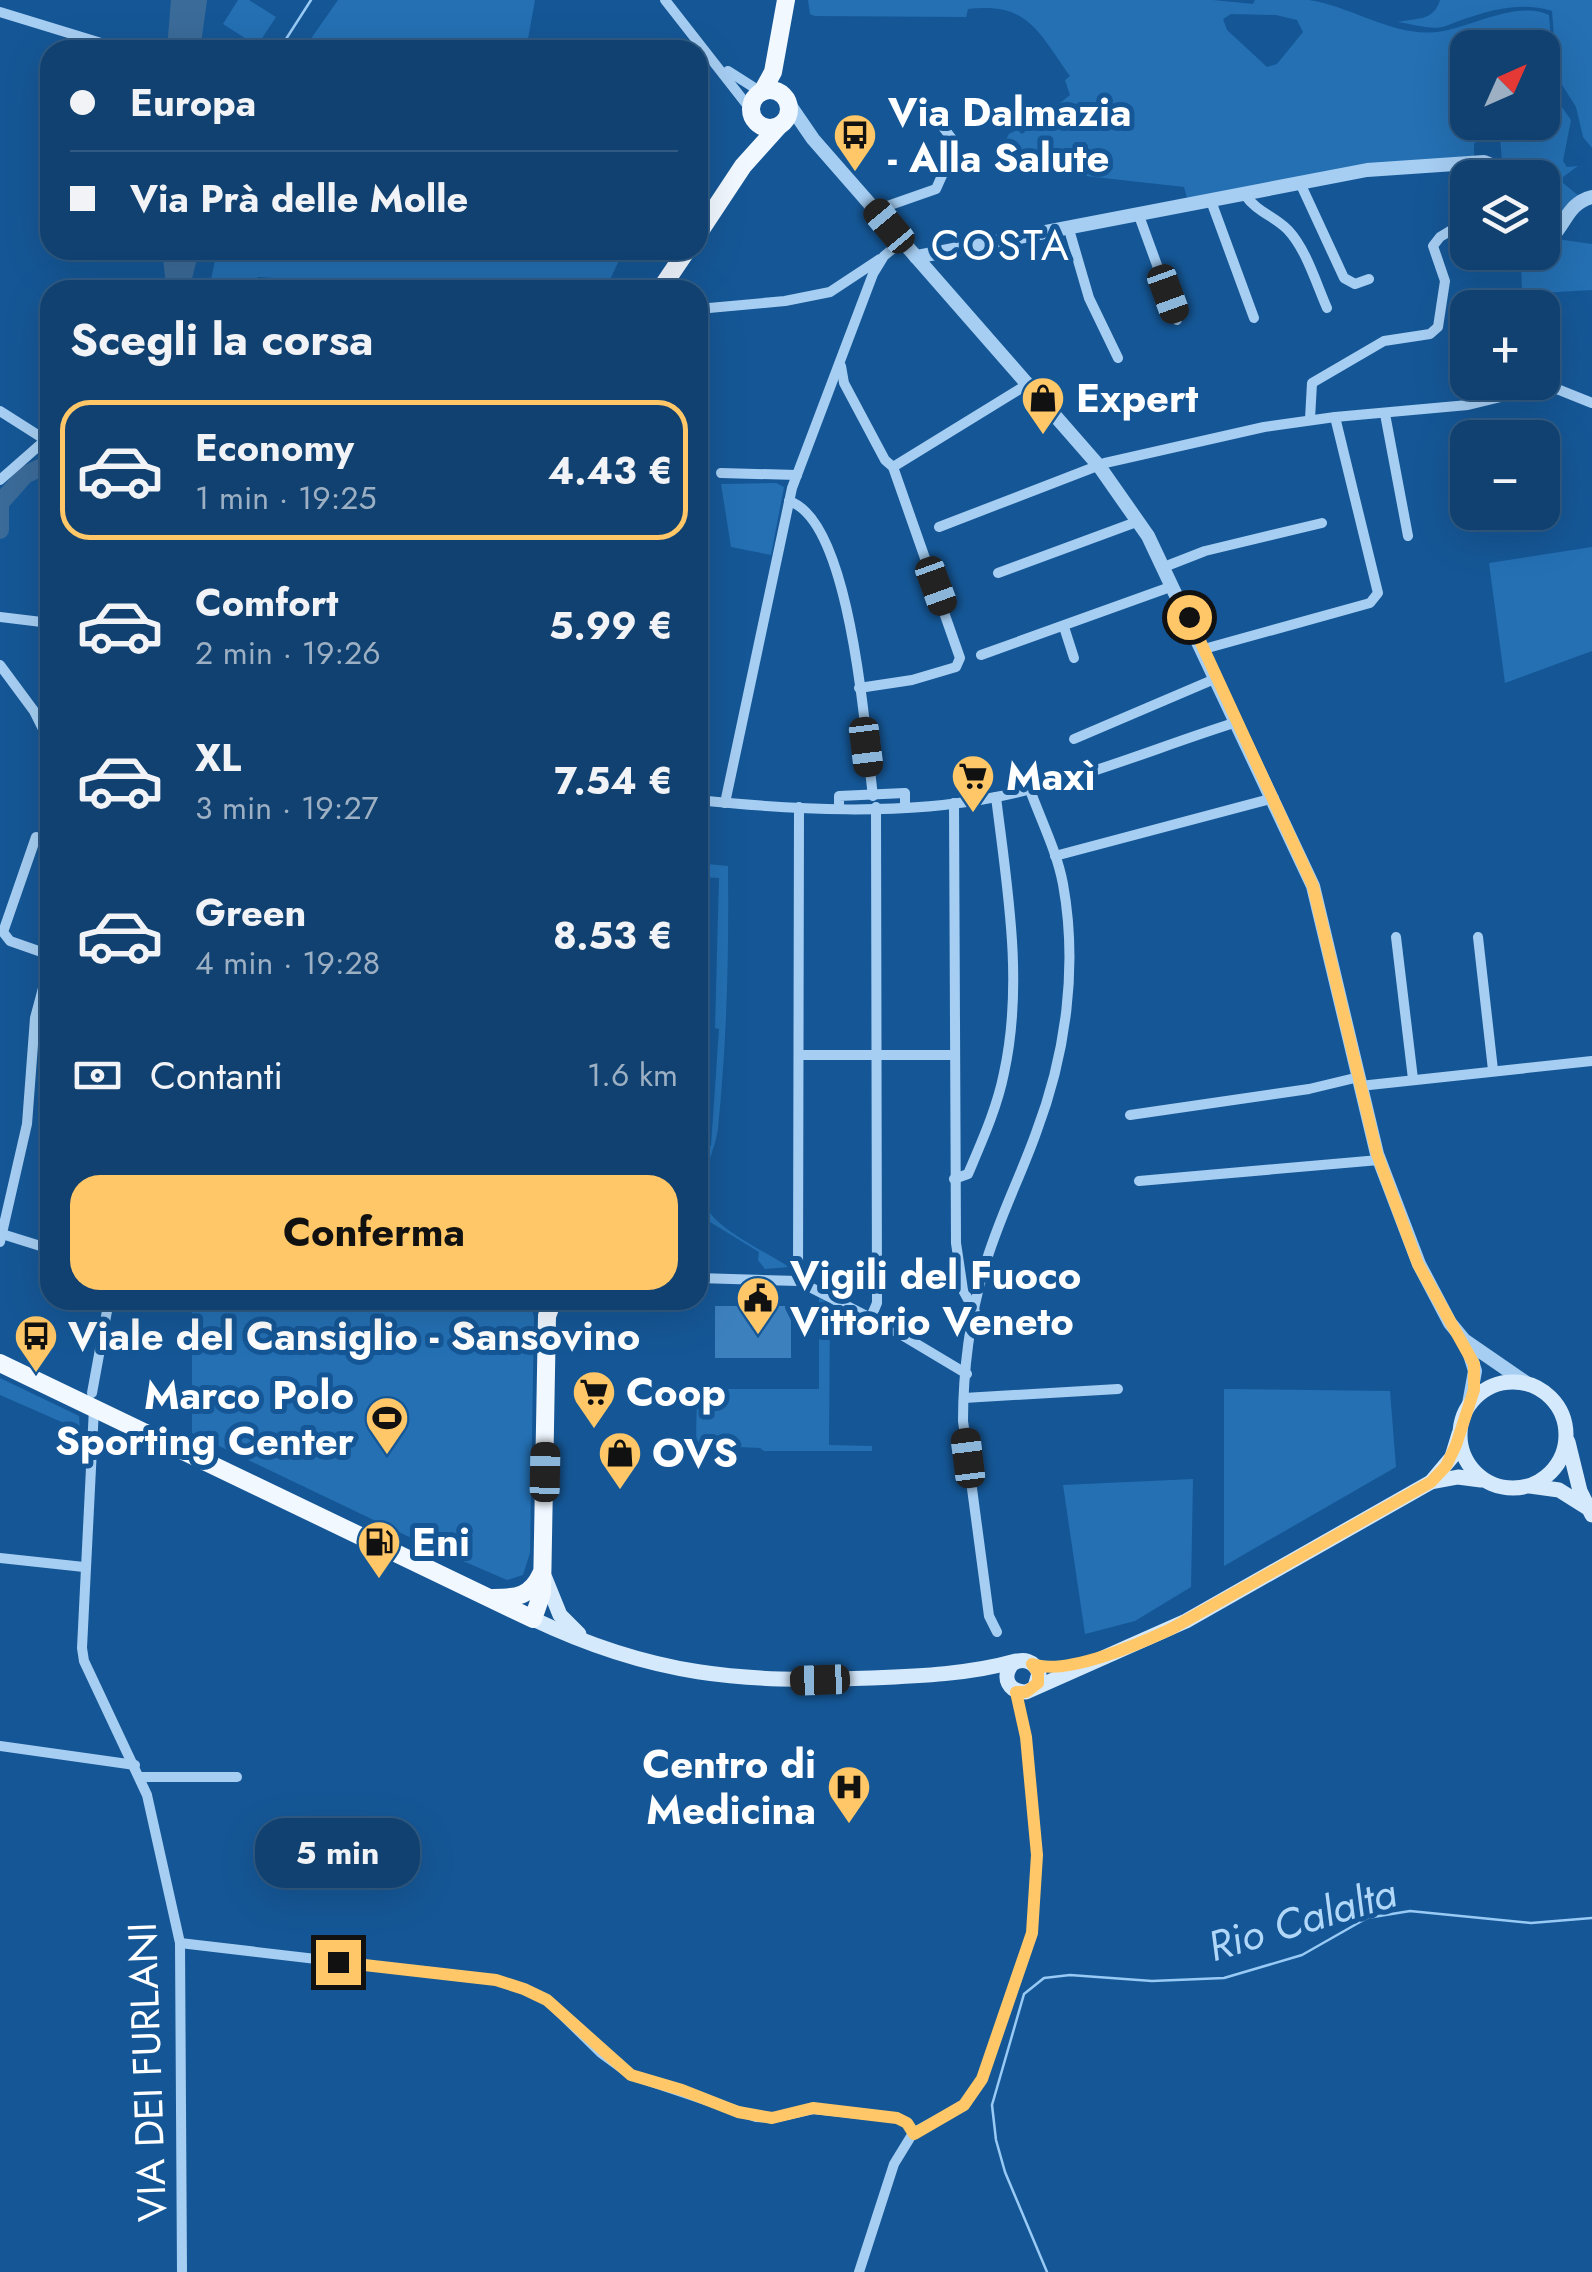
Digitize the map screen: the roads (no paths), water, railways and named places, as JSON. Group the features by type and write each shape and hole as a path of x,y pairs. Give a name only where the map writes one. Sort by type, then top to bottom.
{"main road":[{"path":"743,166 751,144 753,100 773,72 786,0"},
{"path":"708,219 743,166 788,116 777,51"},
{"path":"762,92 780,93 788,103"},
{"path":"752,114 766,128 779,126"},
{"path":"533,1619 541,1601 547,1310"},
{"path":"0,1363 93,1400 533,1619 594,1646 654,1666 724,1678 788,1681 918,1676 1024,1662 1056,1668 1132,1646"},
{"path":"1431,1482 1452,1457 1469,1404 1490,1387 1502,1383 1528,1384 1555,1402 1562,1414 1589,1511"},
{"path":"1459,1434 1466,1461 1485,1481"},
{"path":"1530,1486 1552,1473 1560,1462 1567,1438"},
{"path":"918,1676 996,1679 1023,1688 1186,1622 1431,1482 1458,1477 1507,1489 1530,1486 1559,1490 1589,1511"},
{"path":"488,1598 513,1598 528,1593 542,1571"},
{"path":"542,1571 560,1616 594,1646"},
{"path":"1023,1688 1038,1673 1024,1662"},
{"path":"1023,1688 1008,1669 1024,1662"}],"street":[{"path":"665,0 698,40"},
{"path":"0,12 91,40"},
{"path":"708,53 752,114"},
{"path":"714,60 739,81 762,92"},
{"path":"876,210 936,189 956,144 922,100"},
{"path":"788,103 811,137 1099,466 1139,521 1204,649 1317,897 1379,1160 1418,1264 1450,1323 1464,1340 1528,1384"},
{"path":"779,126 811,137"},
{"path":"916,257 1367,170 1450,171"},
{"path":"1301,185 1344,278 1355,284 1369,279"},
{"path":"1245,195 1254,207 1295,238 1327,308"},
{"path":"1560,227 1570,208 1592,198"},
{"path":"1211,201 1254,318"},
{"path":"1138,213 1177,320"},
{"path":"1068,226 1089,298 1118,358"},
{"path":"1310,419 1312,383 1384,341 1430,334 1438,327 1445,281 1433,246 1450,233"},
{"path":"708,308 785,301 830,292 902,241"},
{"path":"725,802 789,502 867,289 884,256"},
{"path":"845,283 858,280 867,289"},
{"path":"842,360 842,378 852,400 885,460 893,467 960,662 925,678 859,688"},
{"path":"893,467 1028,384"},
{"path":"939,527 1099,466 1310,419 1468,405 1534,388 1556,390 1592,403"},
{"path":"827,400 840,392 852,400"},
{"path":"0,411 40,433"},
{"path":"1385,414 1408,536"},
{"path":"1204,649 1370,603 1378,593 1335,416"},
{"path":"0,480 40,443"},
{"path":"721,473 797,475"},
{"path":"789,502 812,515 849,612 874,801 877,1303 871,1317"},
{"path":"998,573 1139,521"},
{"path":"1164,566 1205,551 1322,523"},
{"path":"981,655 1173,586"},
{"path":"0,617 40,622"},
{"path":"1064,627 1074,658"},
{"path":"0,665 40,723"},
{"path":"1074,738 1217,678"},
{"path":"708,801 839,807 874,801 905,806 996,797 1030,790 1238,722"},
{"path":"996,1632 988,1616 963,1421 964,1398 975,1312 989,1253 1044,1110 1064,1024 1070,942 1063,888 1030,790"},
{"path":"954,1178 968,1174 1000,1088 1008,1047 1012,938 996,797"},
{"path":"1054,856 1274,798"},
{"path":"954,803 954,1178 958,1262 965,1296 975,1312"},
{"path":"798,1282 800,807"},
{"path":"36,836 3,932 10,940 40,954"},
{"path":"1396,937 1413,1079"},
{"path":"1478,937 1492,1070"},
{"path":"40,995 27,1124 1,1238 40,1247"},
{"path":"800,1055 954,1055"},
{"path":"1130,1115 1360,1082 1592,1061"},
{"path":"1139,1181 1379,1160"},
{"path":"708,1278 798,1282 871,1317 968,1374"},
{"name":"VIA DEI FURLANI","path":"107,1310 93,1400 84,1567 84,1662 138,1771 180,1943 182,2272"},
{"path":"1464,1340 1476,1372 1469,1404"},
{"path":"964,1398 1118,1389"},
{"path":"0,1558 84,1567"},
{"path":"858,2272 894,2164 914,2134 964,2105 982,2079 1032,1933 1037,1855 1022,1716 1023,1688"},
{"path":"0,1746 138,1771 238,1777"},
{"path":"180,1943 496,1980 547,2000 631,2075 756,2117 772,2118 813,2108 897,2118 907,2123 914,2134"}],"waterway":[{"path":"177,40 180,0"},
{"path":"192,40 198,0"},
{"path":"285,40 311,0"},
{"path":"172,260 175,280"},
{"path":"182,280 188,260"},
{"path":"0,503 25,475 40,468"},
{"path":"0,503 0,530"},
{"name":"Rio Calalta","path":"1047,2272 1005,2172 992,2105 1024,1994 1044,1978 1224,1978 1302,1955 1367,1918 1410,1911 1531,1923 1592,1918"}],"place":[{"name":"Via Dalmazia - Alla Salute","path":"855,173"},
{"name":"Expert","path":"1043,436"},
{"name":"Maxì","path":"973,814"},
{"name":"Vigili del Fuoco Vittorio Veneto","path":"758,1336"},
{"name":"Viale del Cansiglio - Sansovino","path":"36,1374"},
{"name":"Coop","path":"594,1430"},
{"name":"Marco Polo Sporting Center","path":"387,1456"},
{"name":"OVS","path":"620,1491"},
{"name":"Eni","path":"379,1580"},
{"name":"Centro di Medicina","path":"849,1825"}],"district":[{"name":"COSTA","path":"1001,245"}]}
